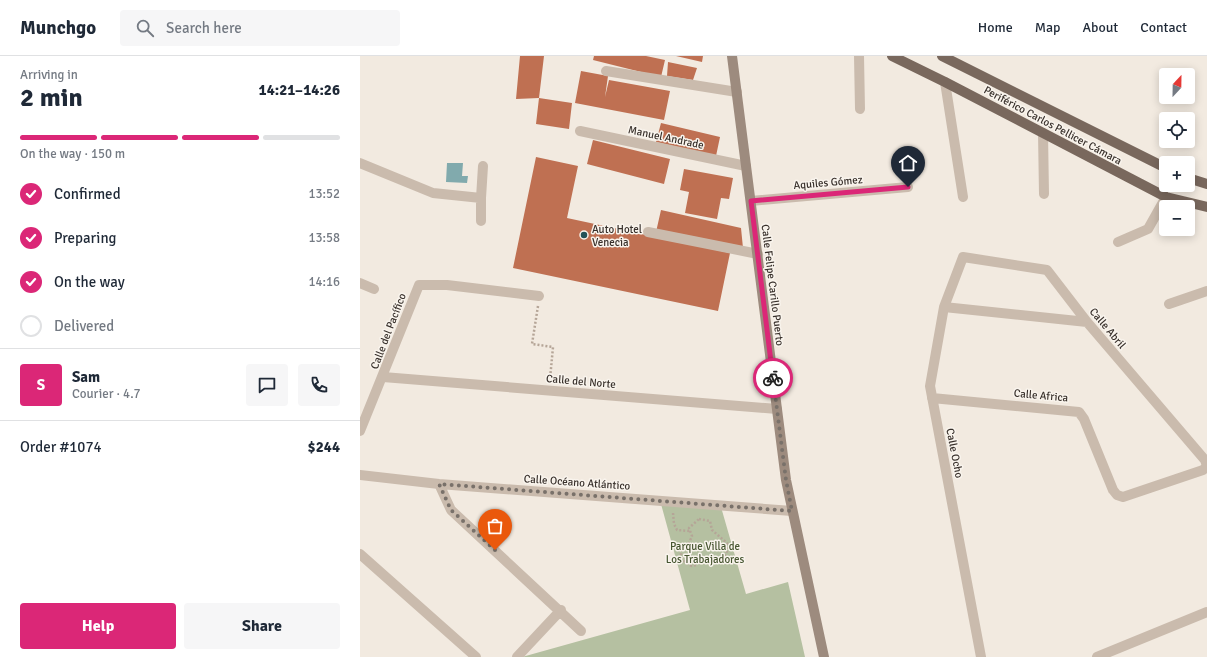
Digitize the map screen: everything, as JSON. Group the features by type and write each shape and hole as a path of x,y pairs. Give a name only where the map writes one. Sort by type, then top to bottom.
{"main road":[{"name":"Periférico Carlos Pellicer Cámara","path":"892,56 1166,196 1207,207"},
{"name":"Periférico Carlos Pellicer Cámara","path":"942,56 1159,164"},
{"path":"1195,180 1207,184"}],"street":[{"name":"Calle Felipe Carillo Puerto","path":"732,56 786,480 824,657"},
{"path":"859,56 860,109"},
{"path":"606,71 737,92"},
{"path":"945,82 962,197"},
{"name":"Manuel Andrade","path":"580,131 746,166"},
{"path":"1043,133 1044,194"},
{"path":"360,163 433,193 481,198"},
{"path":"481,221 483,166"},
{"name":"Aquiles Gómez","path":"751,201 908,187"},
{"path":"1118,242 1148,229 1166,196"},
{"path":"648,232 758,254"},
{"name":"Calle Ocho","path":"963,257 944,307 930,386 981,657"},
{"name":"Calle Abril","path":"963,257 1046,270 1087,322 1205,460 1207,466"},
{"path":"360,283 374,289"},
{"name":"Calle del Pacífico","path":"360,431 419,285 447,285 539,296"},
{"path":"1169,304 1207,291"},
{"path":"944,307 1087,322"},
{"name":"Calle del Norte","path":"383,377 777,408"},
{"name":"Calle Africa","path":"932,398 1079,412 1084,419 1113,490 1117,495 1123,497 1203,470 1207,466"},
{"name":"Calle Océano Atlántico","path":"360,475 439,484 792,511"},
{"path":"439,484 451,510 561,610 581,631"},
{"path":"360,554 476,657"},
{"path":"517,657 561,610"},
{"path":"1097,657 1207,612"}],"path":[{"path":"539,296 532,344 553,347 549,390"},
{"path":"678,502 673,510 674,524 677,530 690,531"},
{"path":"699,519 710,521 712,530 727,543 728,552 725,557 718,561 704,557 696,565 692,566 687,564 682,560 680,553 682,546 689,543 692,536 690,531 689,528 699,519"}],"green space":[{"name":"Parque Villa de Los Trabajadores","path":"661,504 721,507 746,594 788,582 805,657 522,657 690,610"}],"water":[{"path":"447,163 463,163 462,176 468,176 467,183 446,182"}],"building":[{"path":"520,56 544,56 539,98 516,99"},
{"path":"594,56 646,56 665,60 661,77 593,60"},
{"path":"676,56 703,56 702,62"},
{"path":"668,62 697,68 693,80 667,76"},
{"path":"581,71 608,76 605,97 609,80 670,91 664,120 575,103"},
{"path":"539,98 572,103 569,129 536,124"},
{"path":"661,123 720,137 716,156 656,142"},
{"path":"593,140 670,159 664,184 587,164"},
{"name":"Auto Hotel Venecia","path":"536,157 578,166 567,218 730,253 718,311 513,268"},
{"path":"684,169 733,178 729,199 721,198 717,219 685,213 689,192 680,190"},
{"path":"661,210 741,228 743,248 656,232"}],"way so far":[{"path":"495,550 451,510 439,484 792,511 786,480 773,378"}],"place":[{"name":"Auto Hotel Venecia","path":"584,235"}],"route":[{"path":"773,378 751,201 908,187"}]}
